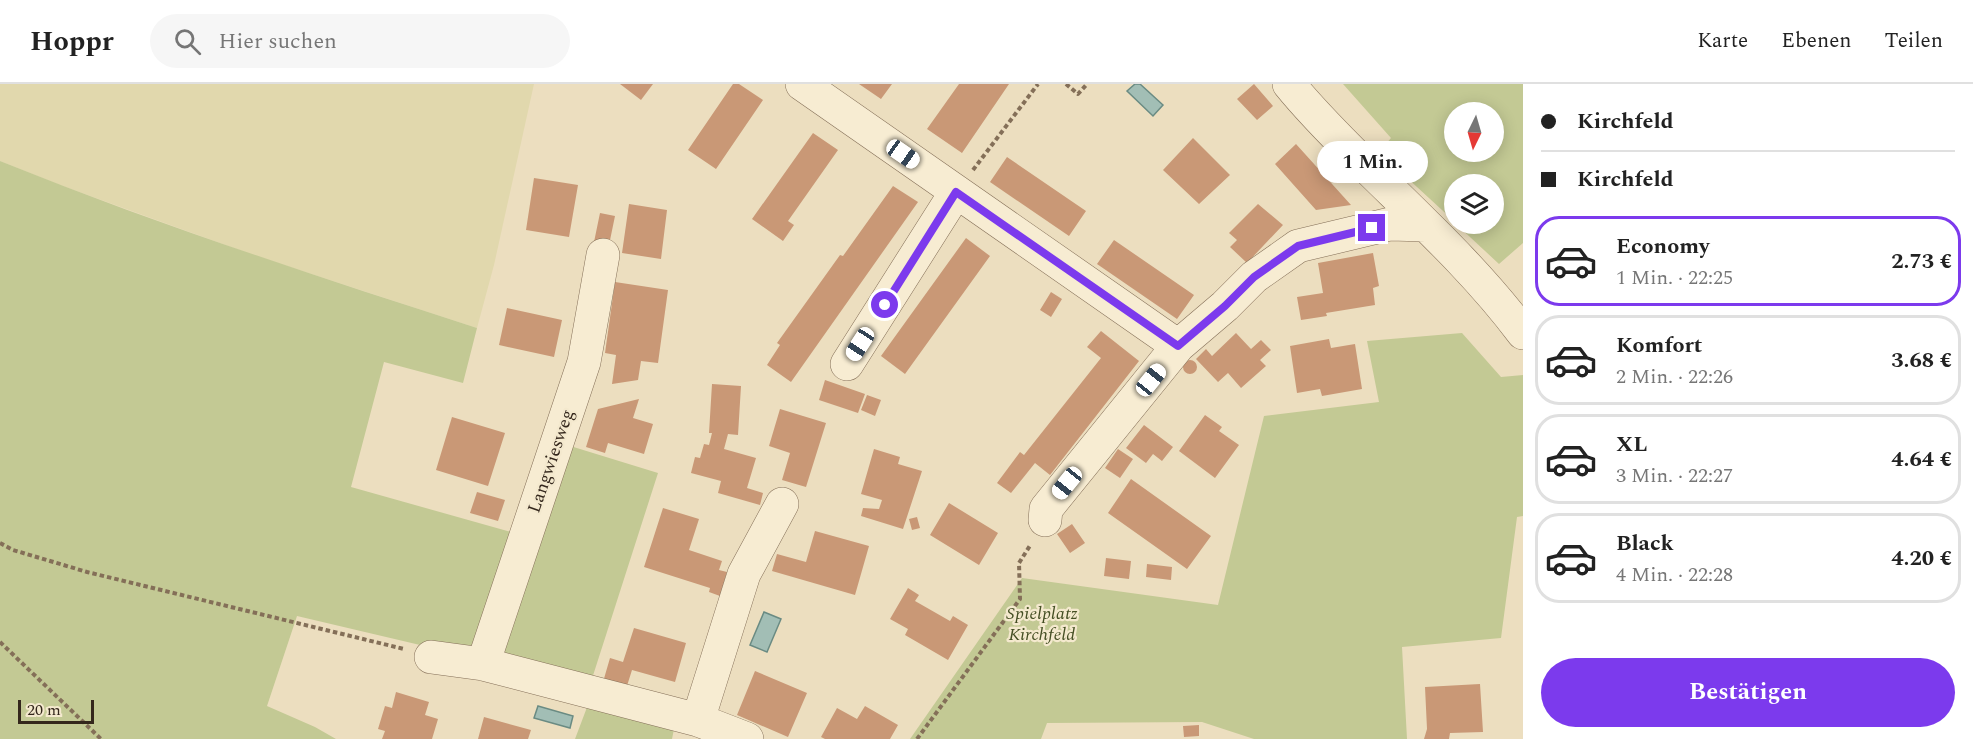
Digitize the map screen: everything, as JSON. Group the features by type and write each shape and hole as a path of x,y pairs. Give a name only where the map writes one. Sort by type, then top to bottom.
{"street":[{"path":"802,84 1178,346"},
{"path":"1289,84 1348,148 1501,303 1523,333"},
{"path":"847,364 956,192"},
{"path":"1046,520 1046,509 1178,346 1225,306 1254,277 1298,246 1390,224 1426,225"},
{"name":"Langwiesweg","path":"483,664 585,362 603,255"},
{"path":"698,720 744,574 782,504"},
{"path":"431,657 483,664 698,720 747,739"}],"path":[{"path":"956,192 1038,84"},
{"path":"1066,84 1078,94 1087,84"},
{"path":"917,739 1020,599 1020,563 1046,520"},
{"path":"0,543 13,550 87,572 431,657"},
{"path":"0,642 101,739"}],"shaded area":[{"path":"0,84 534,84 494,265 477,328 253,255 0,161"}],"green space":[{"path":"1343,84 1523,84 1523,243 1499,264 1467,234 1504,234 1504,174 1444,174 1444,212 1379,152 1391,138"},
{"path":"0,161 177,228 477,328 463,383 384,362 351,487 518,534 475,647 454,653 297,616 267,706 336,739 0,739"},
{"name":"Spielplatz Kirchfeld","path":"1462,333 1501,377 1523,375 1523,516 1517,517 1501,638 1402,647 1407,739 1254,739 1202,722 1047,723 1041,739 910,739 1022,578 1218,605 1264,416 1379,402 1367,341"},
{"path":"567,445 658,473 589,688 508,663 499,647"},
{"path":"589,702 675,724 672,739 575,739"}],"water":[{"path":"1135,84 1140,84 1163,105 1153,116 1127,91"},
{"path":"764,612 781,619 767,652 750,645"},
{"path":"538,706 573,716 570,728 534,718"}],"building":[{"path":"620,84 653,84 641,100"},
{"path":"733,84 739,84 763,100 716,169 688,150"},
{"path":"859,84 892,84 881,99"},
{"path":"959,84 1009,84 962,153 927,129"},
{"path":"1254,84 1273,106 1257,120 1237,99"},
{"path":"813,133 838,150 788,221 794,225 783,241 752,219"},
{"path":"1193,138 1230,175 1199,204 1163,170"},
{"path":"1296,144 1351,205 1316,210 1275,164"},
{"path":"1007,157 1086,211 1069,236 990,182"},
{"path":"534,178 578,185 569,237 526,230"},
{"path":"893,186 918,202 791,382 767,365 780,345 777,343"},
{"path":"629,204 667,210 661,259 622,253"},
{"path":"1258,204 1283,225 1247,263 1230,247 1237,240 1229,233"},
{"path":"600,213 615,216 609,245 594,242"},
{"path":"966,238 990,256 905,374 881,356"},
{"path":"1114,240 1194,295 1177,319 1097,264"},
{"path":"1373,253 1379,286 1373,288 1375,305 1326,313 1327,316 1301,320 1297,297 1323,293 1318,263"},
{"path":"615,282 668,290 658,363 641,361 638,380 612,384 616,355 605,353"},
{"path":"1051,292 1062,299 1051,317 1040,310"},
{"path":"507,308 562,320 554,357 499,345"},
{"path":"1101,331 1139,361 1050,475 1035,463 1011,493 997,483 1020,452 1024,455 1101,358 1087,347"},
{"path":"1236,333 1251,349 1261,340 1271,350 1260,360 1266,366 1241,388 1228,373 1218,382 1196,359 1206,349 1212,356"},
{"path":"1329,339 1331,348 1355,344 1362,389 1322,396 1320,389 1297,393 1290,346"},
{"path":"1187,360 1193,360 1197,367 1193,374 1187,374 1183,370 1183,364"},
{"path":"825,380 865,394 858,413 819,400"},
{"path":"712,384 741,386 738,435 728,434 724,449 756,458 747,488 763,493 760,505 718,493 721,481 691,473 695,457 700,458 704,444 709,445 712,433 709,433"},
{"path":"867,395 881,400 875,416 861,410"},
{"path":"639,399 633,418 653,424 644,454 608,443 605,453 586,447 598,409"},
{"path":"780,409 826,423 806,487 782,480 790,453 769,446"},
{"path":"1205,415 1222,427 1219,431 1239,445 1215,478 1179,451"},
{"path":"452,417 505,433 488,486 436,470"},
{"path":"1144,425 1173,447 1162,461 1153,454 1146,463 1126,448"},
{"path":"874,449 900,457 898,464 922,471 903,529 861,516 863,508 879,509 882,500 861,494"},
{"path":"1118,449 1133,459 1120,478 1105,468"},
{"path":"1131,479 1211,536 1187,569 1108,513"},
{"path":"477,492 505,500 498,521 470,513"},
{"path":"949,503 998,533 979,565 930,535"},
{"path":"663,508 699,519 689,550 722,561 719,570 727,572 720,596 709,592 710,588 644,567"},
{"path":"917,517 920,528 912,530 909,519"},
{"path":"1072,524 1085,543 1070,553 1057,534"},
{"path":"815,531 869,546 855,595 772,571 777,554 806,562"},
{"path":"1106,558 1131,561 1129,579 1104,576"},
{"path":"1147,564 1172,567 1171,580 1146,577"},
{"path":"908,588 919,595 915,601 950,621 953,616 968,625 948,660 905,635 908,629 890,619"},
{"path":"634,628 686,643 675,682 632,670 626,689 603,682 610,658 623,662"},
{"path":"755,671 807,693 788,737 737,715"},
{"path":"1480,684 1483,732 1450,733 1449,739 1424,739 1427,729 1425,687"},
{"path":"396,692 429,702 425,715 438,719 432,739 382,739 385,731 378,729 385,706 392,708"},
{"path":"865,706 898,725 890,739 825,739 821,737 837,708 857,719"},
{"path":"484,717 531,730 528,739 478,739"},
{"path":"1199,725 1199,736 1184,737 1183,726"}],"route":[{"path":"885,305 956,192 1178,346 1225,306 1254,277 1298,246 1372,228"}]}
